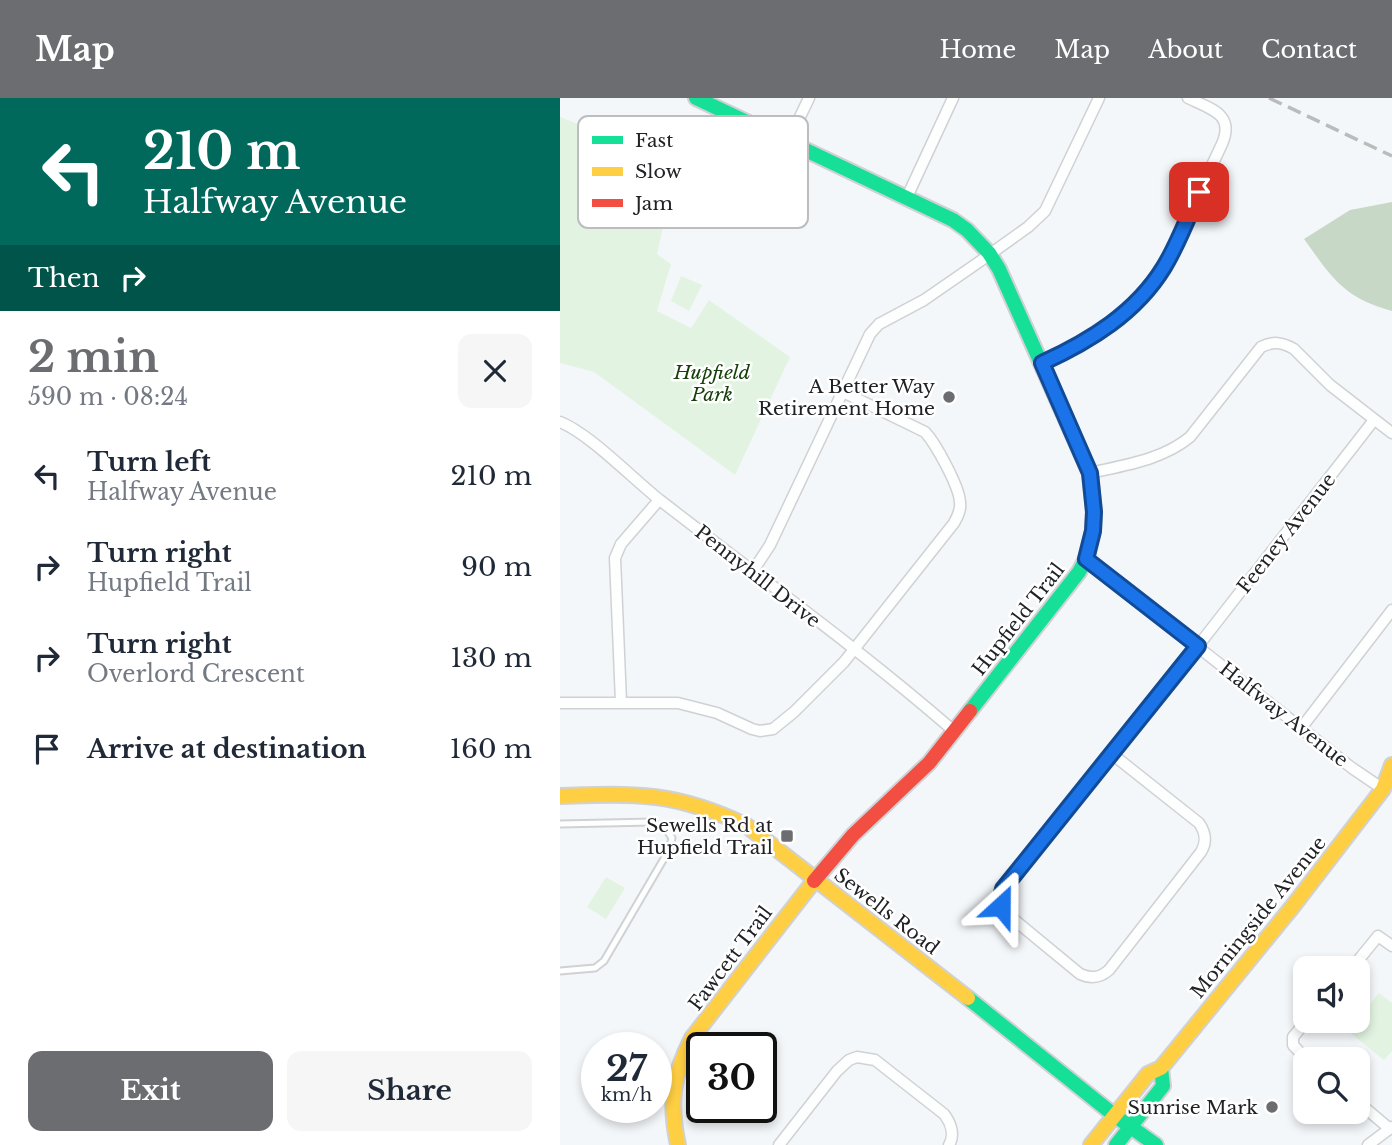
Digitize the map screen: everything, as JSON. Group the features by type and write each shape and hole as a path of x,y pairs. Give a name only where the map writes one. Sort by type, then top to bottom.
{"street":[{"name":"Hupfield Trail","path":"696,98 734,116"},
{"path":"800,116 809,98"},
{"path":"907,197 953,98"},
{"path":"753,571 770,545 870,334 879,324 924,300 1028,227 1045,211 1099,98"},
{"path":"1042,363 1090,339 1125,313 1147,291 1165,265 1227,129 1217,112 1188,98"},
{"name":"Hupfield Trail","path":"808,151 907,197 967,230 989,253 999,269 1090,473 1094,512 1093,531 1086,559 1079,572 929,763 853,835 816,880"},
{"path":"1090,473 1176,449 1190,437 1261,347 1274,343 1286,344 1294,349 1330,385 1392,433"},
{"path":"560,703 660,702 696,706 752,729 766,731 794,712 854,650 954,523 960,507 959,495 933,441 925,432 843,392"},
{"name":"Feeney Avenue","path":"1112,754 1196,820 1203,829 1206,841 1201,852 1109,970 1092,978 1080,974 1010,918 1003,910 1000,900 1003,889 1374,421"},
{"name":"Pennyhill Drive","path":"560,422 587,440 659,500 854,650 955,732"},
{"path":"621,702 615,558 621,544 659,500"},
{"name":"Halfway Avenue","path":"1086,559 1352,768 1387,788"},
{"path":"1302,727 1392,610"},
{"name":"Morningside Avenue","path":"1091,1145 1148,1074 1161,1068 1387,788 1392,765"},
{"name":"Sewells Road","path":"560,796 648,793 699,803 747,826 1114,1115 1156,1145"},
{"name":"Fawcett Trail","path":"678,1145 674,1131 672,1095 679,1063 692,1038 785,916 816,880"},
{"path":"1362,956 1378,936 1392,946"},
{"path":"779,1145 837,1071 849,1060 857,1057 875,1060 944,1114 951,1124 949,1145"},
{"name":"Morningside Avenue","path":"1116,1145 1163,1086 1161,1068"},
{"path":"1368,1145 1391,1128 1370,1111"}],"lane":[{"path":"560,824 652,822 661,825 672,838 669,850 604,961 595,968 560,971"}],"green space":[{"name":"Hupfield Park","path":"560,117 578,124 578,228 663,228 657,254 671,264 657,311 691,328 709,300 790,357 735,475 594,372 560,363"},
{"path":"1392,202 1392,311 1350,293 1331,275 1304,239 1350,210"},
{"path":"681,276 702,285 689,311 671,301"},
{"path":"606,877 625,888 606,919 587,907"},
{"path":"1379,993 1392,1003 1392,1051 1384,1060 1350,1033 1370,1033 1370,1004"}],"railway":[{"path":"1269,98 1392,156"}],"traffic: fast":[{"path":"696,98 734,116"},
{"path":"808,151 953,220 989,253 999,269 1090,473 1094,512 1093,531 1086,559 1079,572 970,711"},
{"path":"968,998 1114,1115 1156,1145"},
{"path":"1116,1145 1163,1086 1161,1068"}],"traffic: slow":[{"path":"1091,1145 1148,1074 1161,1068 1293,906 1383,789 1392,765"},
{"path":"560,796 656,797 699,807 747,826 968,998"},
{"path":"678,1145 674,1090 680,1065 692,1038 814,881"}],"traffic: jam":[{"path":"814,881 853,835 929,763 970,711"}],"place":[{"name":"A Better Way Retirement Home","path":"949,397"},
{"name":"Sewells Rd at Hupfield Trail","path":"787,836"},
{"name":"Sunrise Mark","path":"1272,1107"}],"route":[{"path":"1001,906 1003,889 1198,646 1086,559 1093,531 1094,512 1090,473 1042,363 1090,339 1125,313 1147,291 1165,265 1199,192"}]}
